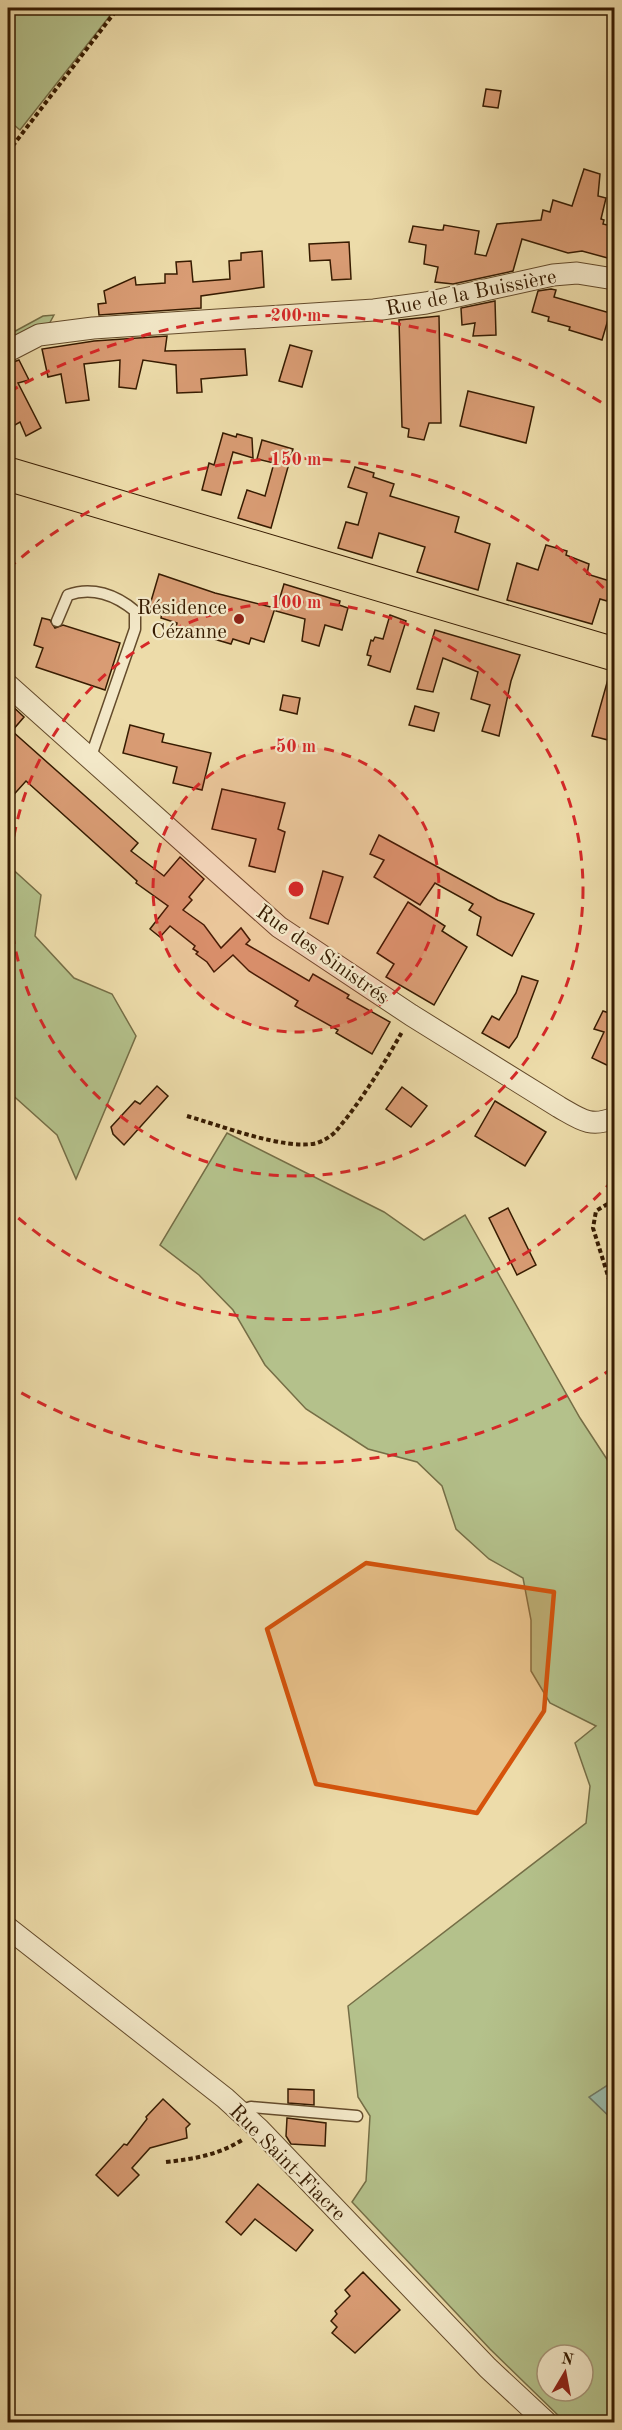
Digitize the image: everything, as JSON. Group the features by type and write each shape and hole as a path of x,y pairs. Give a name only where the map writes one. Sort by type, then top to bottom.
{"main road":[{"path":"8,474 615,654"}],"street":[{"name":"Rue de la Buissière","path":"8,351 39,335 93,328 374,310 426,303 553,275 577,273 615,279"},
{"name":"Rue des Sinistrés","path":"8,685 279,927 411,1016 586,1122 602,1123 615,1118"},
{"name":"Rue Saint-Fiacre","path":"8,1928 259,2129 480,2360 546,2422"}],"lane":[{"path":"57,621 68,595 80,591 105,594 123,601 135,611 135,629 90,759"},
{"path":"239,2111 251,2107 357,2116"}],"path":[{"path":"8,152 118,8"},
{"path":"187,1116 276,1141 297,1145 319,1142 334,1133 379,1069 411,1016"},
{"path":"615,1200 596,1211 593,1228 615,1295"},
{"path":"166,2162 192,2159 226,2150 259,2129"}],"highlighted area":[{"path":"366,1563 554,1592 544,1711 477,1813 316,1784 267,1629"}],"green space":[{"path":"8,8 116,8 20,130 8,120"},
{"path":"54,315 48,326 8,343 8,335 43,316"},
{"path":"8,865 41,895 35,936 74,978 112,994 136,1036 76,1179 57,1135 8,1091"},
{"path":"227,1133 384,1212 424,1240 465,1215 580,1418 614,1470 614,2081 590,2097 614,2121 614,2422 565,2422 545,2403 595,2403 595,2343 535,2343 535,2393 490,2349 352,2202 366,2181 370,2116 358,2097 348,2006 586,1823 590,1786 575,1743 596,1726 550,1703 531,1671 531,1620 523,1578 489,1559 456,1529 442,1486 417,1462 368,1449 306,1409 265,1365 233,1310 199,1275 160,1245"}],"shaded area":[{"path":"614,2081 614,2121 589,2097"}],"building":[{"path":"486,89 501,91 498,108 483,106"},
{"path":"584,169 600,174 598,196 606,198 601,219 604,220 603,224 615,227 615,260 582,251 568,253 522,239 513,271 453,284 435,282 438,267 424,264 426,245 409,242 413,226 443,230 444,225 479,231 475,254 486,256 497,224 541,220 543,210 550,212 553,200 572,206"},
{"path":"349,242 351,279 332,280 330,260 310,261 309,244"},
{"path":"262,251 264,287 201,296 201,308 99,315 98,304 106,303 104,291 135,277 136,285 165,283 165,274 177,274 176,262 191,261 193,282 230,279 229,261 241,260 241,253"},
{"path":"556,290 554,297 610,313 602,340 569,330 570,327 548,321 549,317 532,312 538,291"},
{"path":"495,301 496,335 473,336 475,323 462,325 461,308"},
{"path":"439,316 441,423 429,423 424,440 408,437 409,429 402,427 399,320"},
{"path":"167,336 165,351 245,349 247,375 201,379 202,392 177,393 176,365 143,360 136,389 119,387 120,360 84,364 89,400 66,403 61,374 48,377 42,349 94,341"},
{"path":"290,345 312,351 302,387 279,381"},
{"path":"19,360 29,380 18,383 41,428 26,436 20,422 8,429 8,364"},
{"path":"468,391 534,407 526,443 460,426"},
{"path":"223,433 252,438 253,458 233,452 221,495 202,490 209,463 214,465"},
{"path":"262,440 293,449 271,528 238,518 247,490 265,496 274,463 257,459"},
{"path":"355,467 374,473 373,477 394,484 390,496 459,517 455,532 490,544 478,590 417,572 425,547 379,533 372,558 338,548 346,522 358,525 367,493 348,487"},
{"path":"546,545 567,551 566,555 589,564 587,574 613,582 607,601 600,599 592,624 507,600 517,563 538,570"},
{"path":"159,574 215,593 275,608 264,642 251,638 249,644 233,639 231,644 176,628 177,623 161,618 162,612 149,608"},
{"path":"284,584 340,601 339,605 348,608 342,630 325,625 319,646 302,641 305,619 276,611"},
{"path":"390,615 406,621 390,672 368,665 371,656 367,655 371,640 373,641 375,637 383,639"},
{"path":"42,618 50,620 55,628 63,625 120,643 105,690 36,667 43,648 34,645"},
{"path":"435,630 520,655 511,681 499,736 482,731 490,705 471,699 478,672 443,658 433,692 417,689"},
{"path":"610,672 615,673 615,716 608,740 592,736"},
{"path":"283,695 300,698 297,714 280,710"},
{"path":"8,702 24,717 12,731 138,843 131,851 164,876 180,857 204,879 189,897 192,900 183,910 204,925 221,948 241,928 250,940 246,944 309,981 313,974 349,995 347,998 390,1022 372,1054 336,1033 338,1030 295,1006 298,1001 249,971 233,955 214,972 207,962 196,954 198,952 193,949 195,946 170,926 160,937 150,929 168,906 136,883 137,881 26,781 8,801"},
{"path":"415,706 439,713 434,731 409,725"},
{"path":"130,725 164,734 162,742 211,753 202,790 173,783 177,767 123,753"},
{"path":"222,789 285,803 278,829 285,832 275,872 249,866 256,839 212,829"},
{"path":"379,835 498,900 534,914 512,956 477,935 481,917 469,910 473,904 435,883 420,905 374,877 384,860 370,854"},
{"path":"323,871 343,877 328,924 310,918"},
{"path":"408,902 445,926 442,931 467,947 434,1005 386,977 394,964 377,953"},
{"path":"522,976 538,981 517,1037 509,1048 482,1033 492,1016 499,1020 516,993"},
{"path":"615,1009 615,1069 592,1058 604,1032 594,1029 603,1011 612,1014"},
{"path":"157,1086 168,1096 124,1145 113,1134 111,1127 135,1101 140,1104"},
{"path":"402,1087 427,1106 411,1127 386,1109"},
{"path":"495,1101 546,1132 525,1166 475,1136"},
{"path":"508,1208 536,1265 517,1275 489,1218"},
{"path":"288,2089 314,2090 314,2105 288,2103"},
{"path":"163,2099 190,2124 186,2128 187,2138 150,2148 132,2168 139,2175 118,2196 96,2175 124,2144 127,2145 147,2119 146,2117"},
{"path":"287,2118 326,2123 325,2146 291,2144 286,2136"},
{"path":"258,2184 313,2230 296,2251 255,2219 241,2235 226,2222"},
{"path":"363,2272 400,2310 355,2353 332,2333 337,2327 331,2321 337,2314 335,2311 350,2296 345,2290"}],"place":[{"name":"Résidence Cézanne","path":"239,619"}]}
